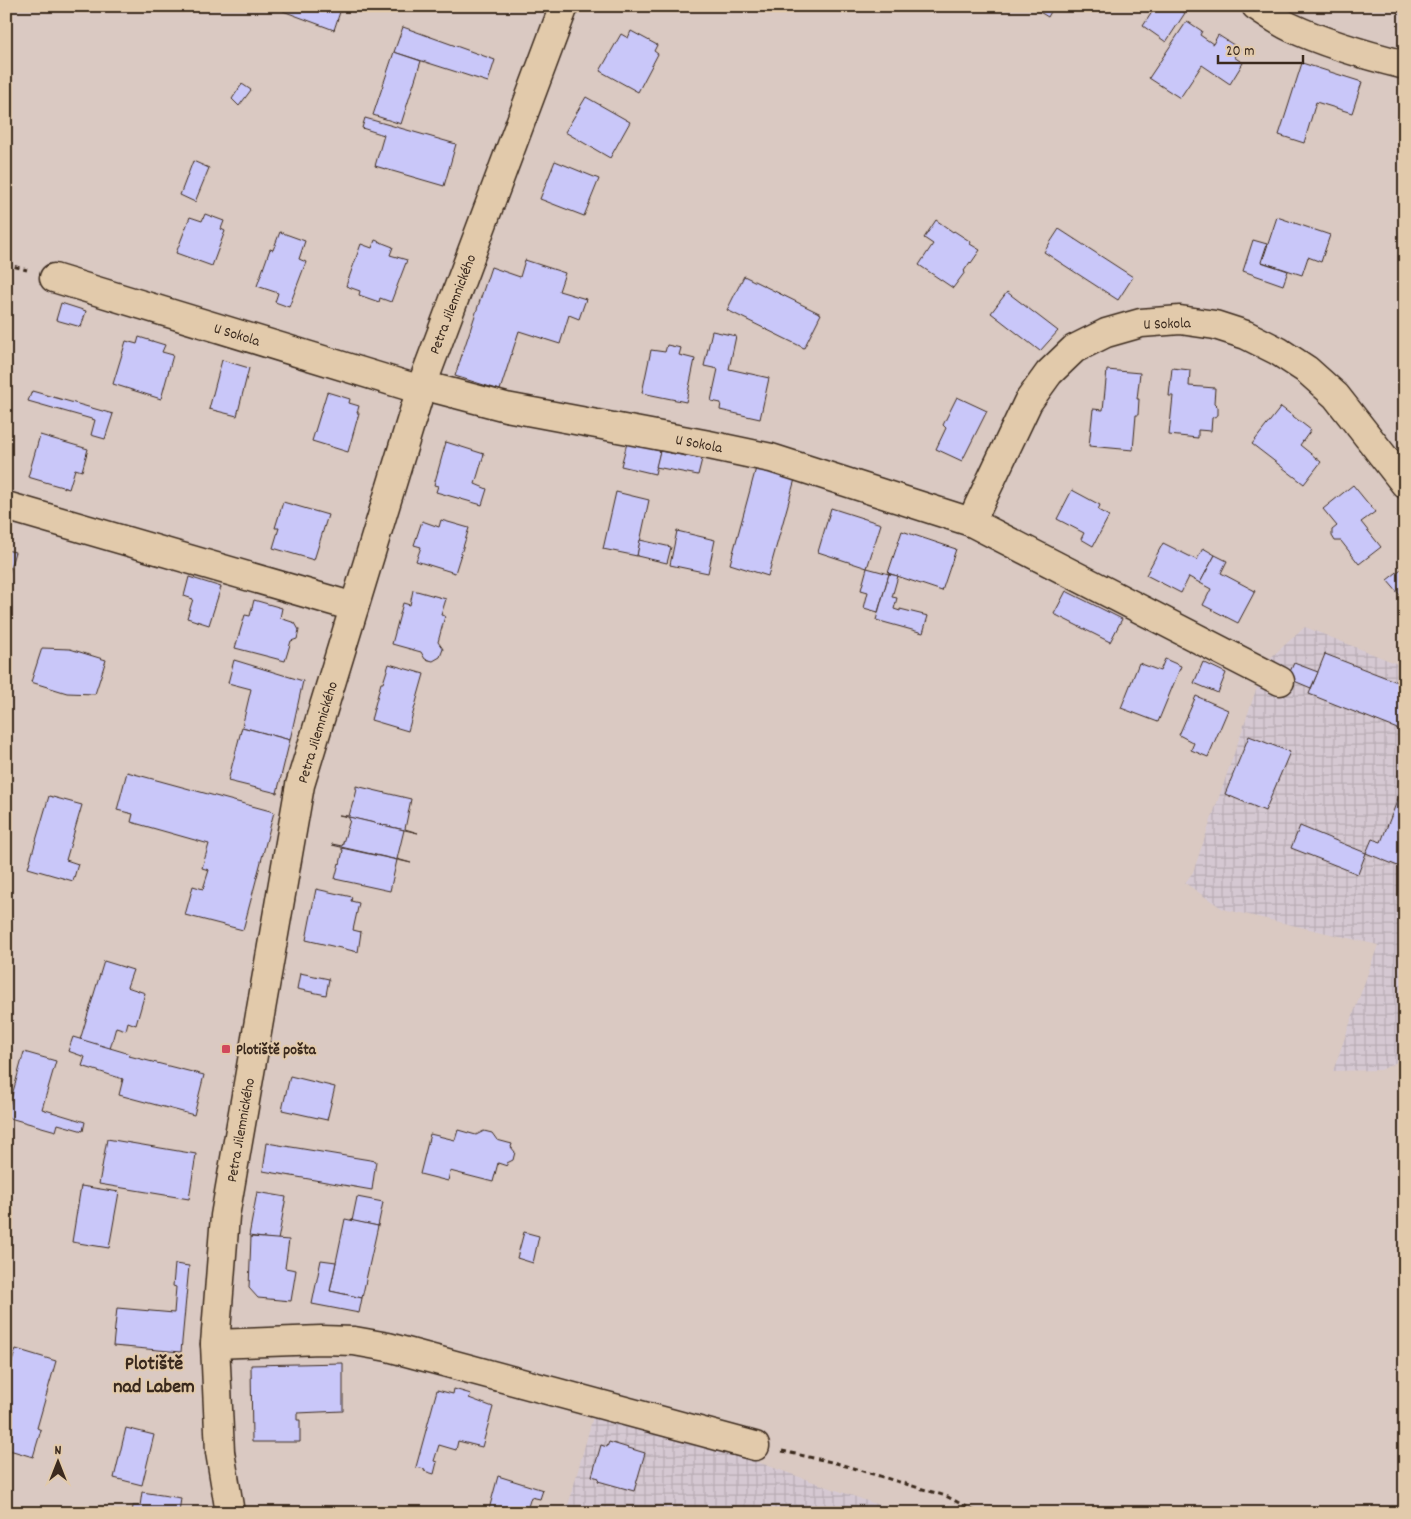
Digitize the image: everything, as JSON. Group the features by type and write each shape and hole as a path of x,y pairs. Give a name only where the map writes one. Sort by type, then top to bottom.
{"street":[{"name":"Petra Jilemnického","path":"230,1513 220,1452 215,1344 226,1216 300,786 421,387 564,6"},
{"path":"1256,6 1288,26 1316,38 1364,55 1405,65"},
{"name":"U Sokola","path":"54,278 421,387 506,407 771,458 971,522 1280,681"},
{"name":"U Sokola","path":"971,522 1028,402 1049,373 1074,349 1106,333 1141,323 1180,320 1215,325 1246,335 1278,351 1307,370 1336,396 1405,484"},
{"path":"6,506 354,607"},
{"path":"215,1344 321,1340 354,1341 388,1347 755,1446"}],"path":[{"path":"755,1446 836,1463 946,1496 978,1513"}],"shaded area":[{"path":"1305,627 1405,667 1405,1058 1381,1070 1333,1071 1378,945 1223,909 1185,883 1193,872 1256,690 1269,659"},
{"path":"594,1413 715,1447 901,1513 566,1513"}],"building":[{"path":"285,6 342,6 334,30 283,11"},
{"path":"1034,6 1054,6 1048,17 1033,8"},
{"path":"1156,6 1174,6 1185,13 1166,42 1143,26"},
{"path":"1187,21 1202,31 1200,35 1213,44 1218,35 1240,49 1234,57 1243,63 1230,84 1202,65 1180,98 1149,78"},
{"path":"403,27 495,60 488,82 394,52"},
{"path":"631,31 657,45 654,51 658,54 638,92 600,71 621,34 628,38"},
{"path":"394,52 421,61 401,124 373,115"},
{"path":"1302,63 1362,82 1352,113 1316,102 1304,143 1279,135"},
{"path":"242,84 251,90 239,106 232,99"},
{"path":"586,97 630,122 610,158 565,132"},
{"path":"365,118 456,144 444,186 375,166 384,135 362,128"},
{"path":"193,161 209,168 195,202 180,195"},
{"path":"555,161 599,179 584,216 540,199"},
{"path":"205,214 224,221 221,229 225,231 212,266 176,253 190,217 202,221"},
{"path":"1277,217 1330,235 1321,262 1308,257 1302,275 1262,262"},
{"path":"936,220 971,242 970,244 980,250 953,288 919,265 933,244 924,238"},
{"path":"1059,229 1133,277 1118,300 1044,252"},
{"path":"280,232 305,241 299,259 306,262 289,307 275,302 278,293 257,286 270,249 273,250"},
{"path":"375,240 393,247 390,255 407,260 391,302 380,298 379,302 359,295 360,291 346,286 361,244 372,248"},
{"path":"1253,240 1267,244 1261,262 1288,271 1283,285 1243,271"},
{"path":"525,260 565,273 559,291 586,299 579,319 569,315 560,344 519,331 500,390 455,376 491,267 520,277"},
{"path":"744,276 821,314 804,348 727,310"},
{"path":"1007,292 1058,331 1040,351 991,313"},
{"path":"61,303 86,311 81,327 56,320"},
{"path":"712,331 736,336 729,369 769,378 760,419 720,410 721,403 711,401 718,369 704,366"},
{"path":"139,337 165,345 162,352 173,355 161,399 113,384 126,341 137,344"},
{"path":"667,345 681,348 679,355 695,359 686,402 642,393 651,350 665,352"},
{"path":"222,360 249,368 237,416 209,409"},
{"path":"1172,368 1190,370 1189,386 1215,388 1214,403 1218,407 1218,415 1212,418 1211,431 1198,430 1198,438 1169,435 1173,396 1169,396"},
{"path":"1107,370 1140,373 1137,399 1139,399 1138,415 1136,415 1133,450 1089,446 1093,409 1103,410"},
{"path":"32,391 113,414 105,439 91,435 95,420 28,401"},
{"path":"327,392 350,399 349,403 359,406 357,413 359,413 348,452 312,441"},
{"path":"957,397 987,411 962,461 936,449 946,428 943,425"},
{"path":"1281,407 1311,430 1300,445 1321,462 1304,484 1252,444"},
{"path":"40,435 88,449 82,471 75,469 69,489 28,477"},
{"path":"446,442 484,454 475,484 487,489 482,505 436,492 438,486 434,485"},
{"path":"627,443 660,451 655,474 621,466"},
{"path":"660,451 702,459 698,475 656,467"},
{"path":"756,468 795,479 768,576 730,564"},
{"path":"1353,485 1375,512 1361,522 1381,547 1359,564 1341,541 1335,541 1332,536 1332,530 1337,526 1323,509"},
{"path":"1072,490 1100,505 1098,510 1109,516 1093,546 1081,539 1084,533 1057,519"},
{"path":"616,492 649,500 637,556 603,549"},
{"path":"283,502 328,515 314,560 273,548 279,528 275,528"},
{"path":"831,508 881,524 867,568 818,552"},
{"path":"441,520 469,528 455,573 416,561 421,547 414,545 422,521 439,527"},
{"path":"677,531 715,540 708,573 670,565"},
{"path":"902,531 956,549 942,591 888,573"},
{"path":"640,540 671,547 667,563 637,556"},
{"path":"1163,543 1197,560 1203,548 1215,555 1200,583 1189,577 1181,593 1146,575"},
{"path":"6,550 15,552 6,582"},
{"path":"1215,555 1227,561 1221,573 1255,591 1238,623 1203,605 1211,589 1200,583"},
{"path":"1405,566 1405,601 1387,580"},
{"path":"867,568 889,574 878,612 864,608 868,592 861,590"},
{"path":"889,574 898,576 892,597 897,598 894,609 928,616 923,633 876,620"},
{"path":"189,577 221,587 209,625 187,618 193,599 184,596"},
{"path":"413,590 446,599 441,615 445,616 438,642 443,649 440,657 433,661 425,659 421,652 392,644 403,603 410,605"},
{"path":"1066,591 1122,619 1110,642 1054,614"},
{"path":"254,600 282,608 280,618 295,623 299,630 297,639 291,641 285,661 235,648 245,615 250,616"},
{"path":"42,648 70,649 106,660 95,694 67,693 31,682"},
{"path":"1325,654 1405,685 1405,732 1309,694"},
{"path":"1165,659 1181,666 1158,722 1121,708 1139,663 1160,671"},
{"path":"234,660 303,681 290,740 242,727 251,689 228,683"},
{"path":"1203,662 1226,673 1218,693 1194,683"},
{"path":"1294,663 1318,672 1311,688 1287,678"},
{"path":"389,664 424,674 408,731 371,720 381,683 383,683"},
{"path":"1196,696 1228,710 1208,757 1191,750 1194,743 1179,735"},
{"path":"242,727 290,740 277,793 228,781"},
{"path":"1249,736 1290,752 1265,811 1225,794"},
{"path":"127,772 274,812 243,930 185,915 193,886 203,889 209,870 202,868 209,844 131,822 133,814 117,810"},
{"path":"1405,781 1405,869 1366,853 1372,839 1381,842"},
{"path":"356,786 411,799 405,829 418,833 339,815 349,816 354,802"},
{"path":"49,796 82,805 66,860 78,864 73,881 28,868"},
{"path":"349,817 404,830 397,859 411,863 332,845 342,846 350,820"},
{"path":"1300,826 1366,853 1358,874 1291,848"},
{"path":"342,848 397,860 390,891 335,879 340,864"},
{"path":"316,889 352,897 351,901 359,903 353,930 361,932 358,952 306,940"},
{"path":"104,961 133,970 127,987 145,993 136,1025 128,1022 126,1030 116,1027 110,1049 80,1040"},
{"path":"300,973 329,979 326,995 297,989"},
{"path":"73,1037 130,1054 129,1056 204,1075 194,1115 119,1095 123,1079 82,1066 85,1057 68,1051"},
{"path":"24,1052 56,1061 42,1109 85,1122 83,1131 58,1124 56,1131 6,1117"},
{"path":"290,1076 335,1087 327,1120 282,1110"},
{"path":"458,1130 476,1135 484,1131 492,1133 497,1140 512,1144 511,1147 515,1152 513,1160 507,1163 507,1166 498,1163 493,1182 450,1171 448,1181 420,1174 430,1134 455,1140"},
{"path":"107,1139 196,1154 189,1199 99,1184"},
{"path":"267,1143 376,1161 372,1190 263,1171"},
{"path":"81,1186 119,1192 109,1248 72,1242"},
{"path":"257,1192 286,1197 278,1240 249,1236"},
{"path":"357,1197 383,1202 378,1226 352,1221"},
{"path":"345,1219 378,1226 362,1298 330,1291"},
{"path":"524,1232 539,1236 533,1263 517,1258"},
{"path":"251,1237 289,1240 285,1268 296,1270 291,1301 258,1298 249,1288"},
{"path":"321,1260 336,1262 330,1291 362,1298 359,1313 312,1304"},
{"path":"175,1264 189,1266 181,1352 113,1346 117,1308 174,1313 176,1287 173,1286"},
{"path":"16,1349 56,1361 37,1428 41,1430 33,1457 6,1449 6,1381"},
{"path":"343,1363 343,1411 297,1413 297,1420 300,1420 300,1442 252,1442 251,1365"},
{"path":"454,1389 471,1394 469,1398 493,1407 482,1447 458,1441 456,1450 439,1445 434,1461 437,1462 434,1474 416,1467 437,1390 453,1394"},
{"path":"126,1428 154,1435 142,1485 114,1478"},
{"path":"609,1442 645,1453 634,1491 598,1481 599,1478 592,1476 601,1445 607,1447"},
{"path":"498,1476 543,1490 540,1499 531,1497 526,1513 488,1513"},
{"path":"142,1492 181,1498 179,1513 132,1513 133,1506 140,1506"}],"place":[{"name":"Plotiště pošta","path":"226,1049"}],"district":[{"name":"Plotiště nad Labem","path":"154,1374"}]}
